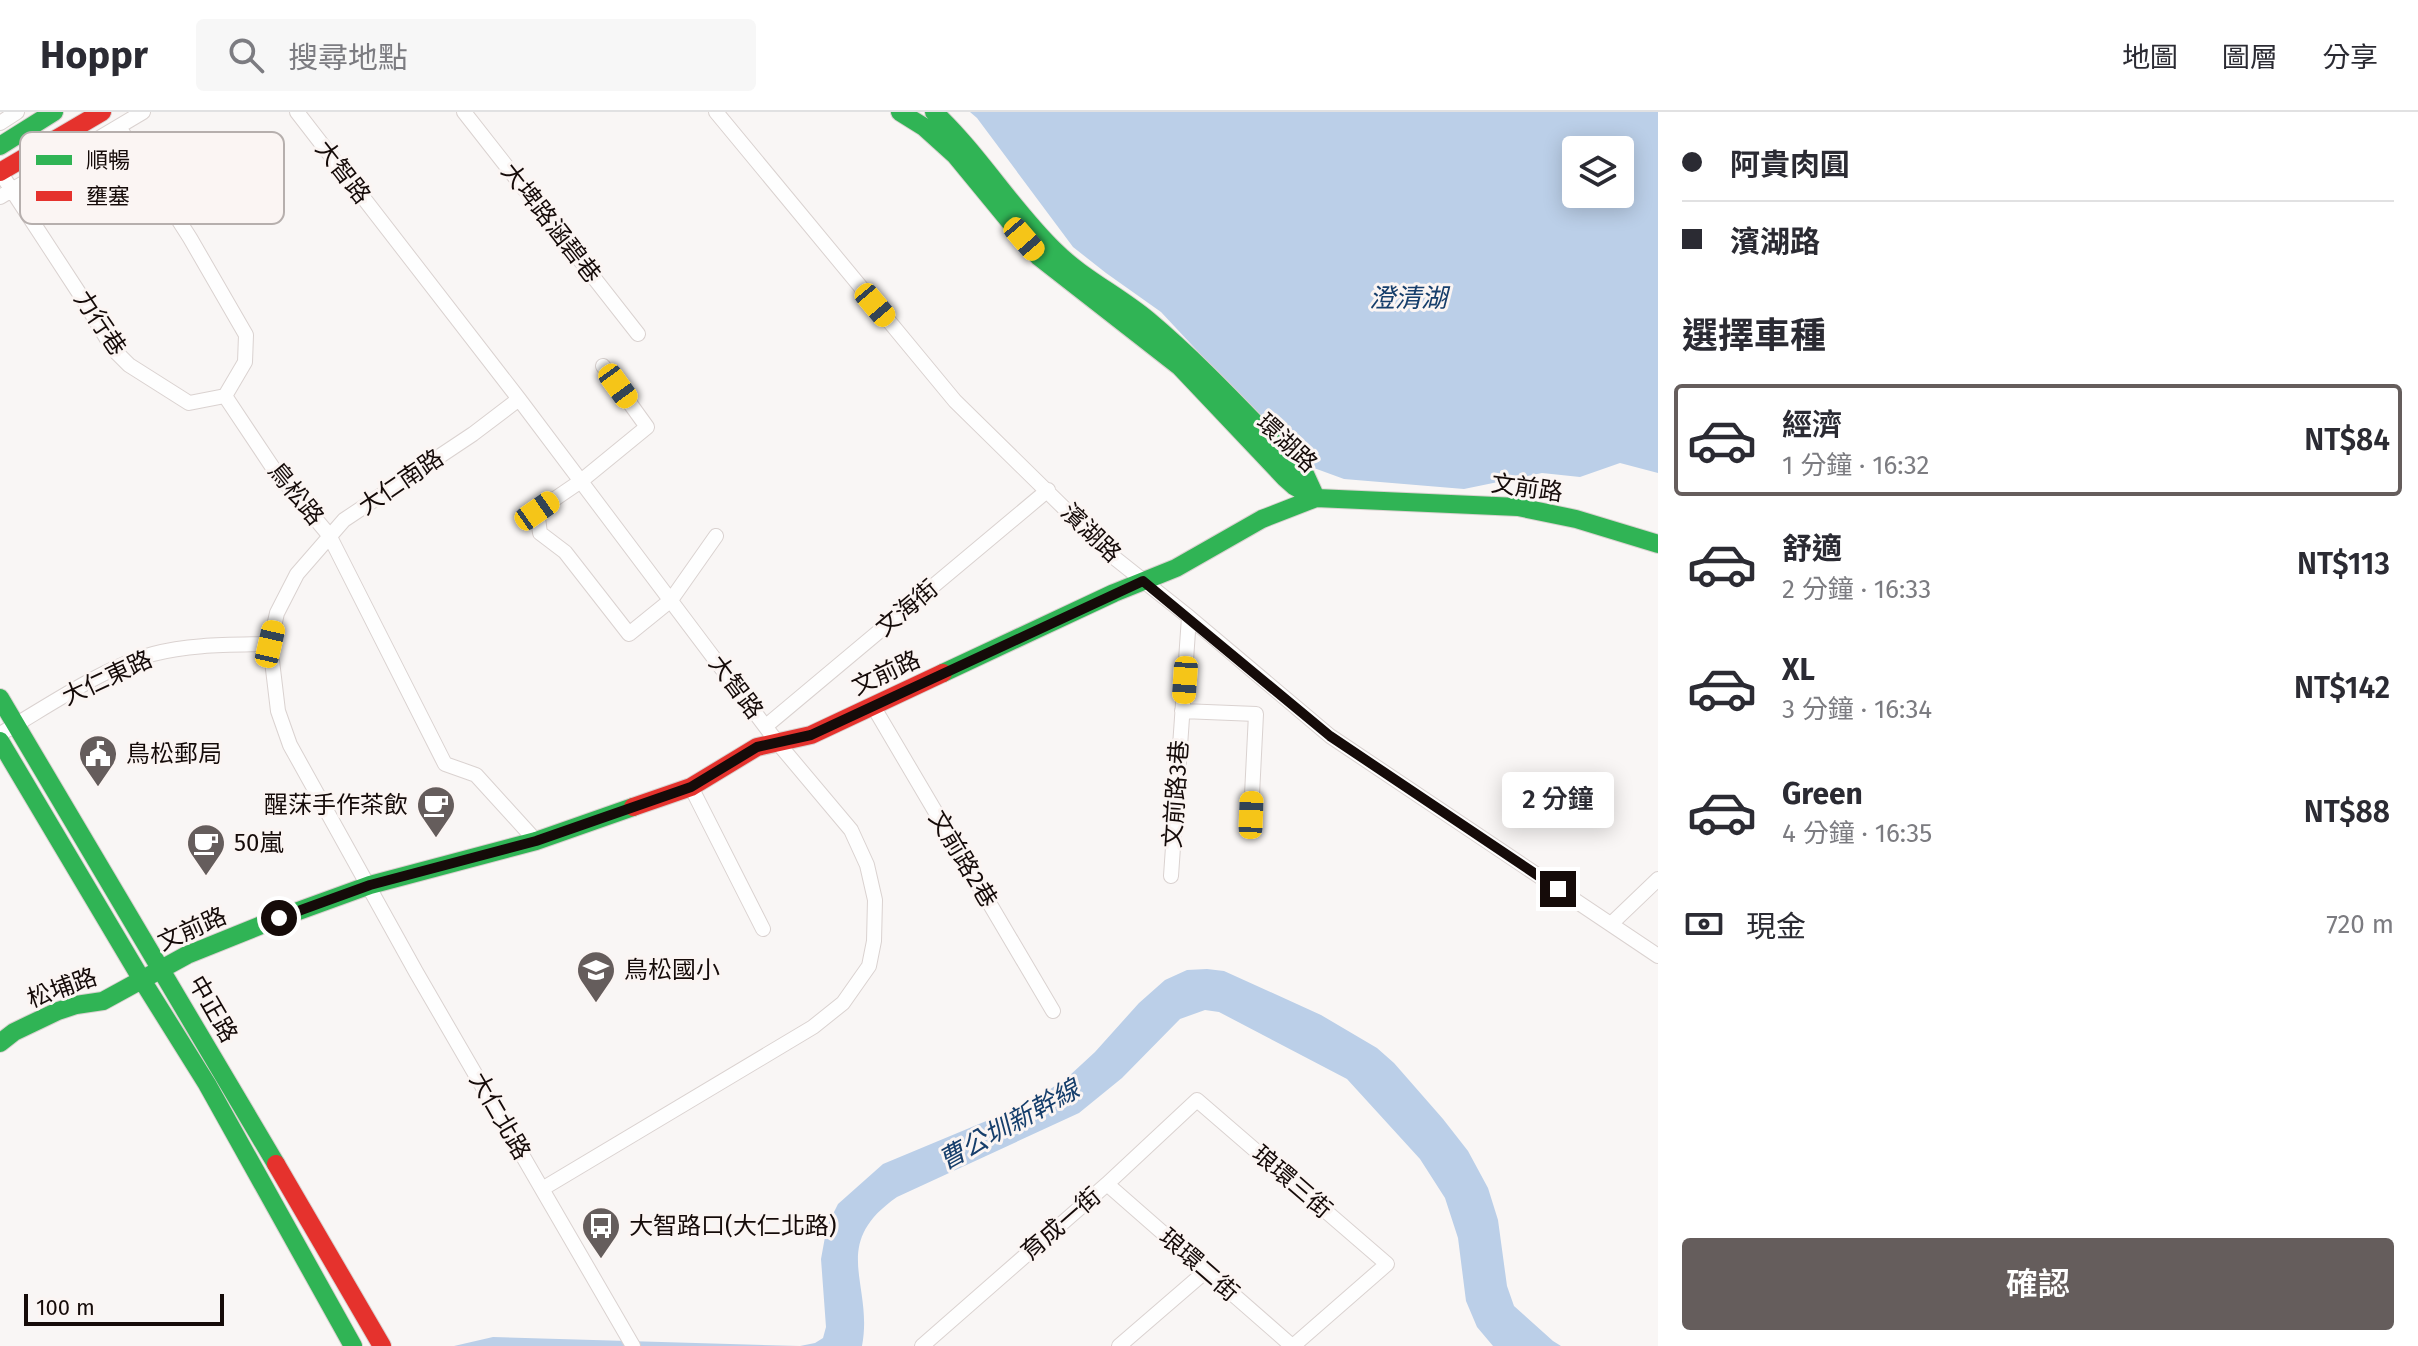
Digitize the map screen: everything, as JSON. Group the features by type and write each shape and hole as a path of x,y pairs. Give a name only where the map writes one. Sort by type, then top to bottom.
{"street":[{"path":"0,123 17,112"},
{"path":"22,132 54,112"},
{"path":"68,132 102,112"},
{"path":"111,132 143,112"},
{"name":"大智路","path":"297,112 519,399 771,734 851,830 867,865 875,900 874,941 869,966 843,1003 813,1027 542,1189"},
{"name":"大埤路涵碧巷","path":"464,112 638,334"},
{"name":"濱湖路","path":"716,112 955,401 1116,559 1330,736 1658,956"},
{"name":"環湖路","path":"900,112 924,127 955,155 1039,257 1180,367 1285,478 1316,498"},
{"name":"環湖路","path":"934,112 981,159 1042,238 1092,282 1144,317 1188,355 1305,474 1316,498"},
{"path":"119,127 122,132"},
{"path":"0,146 20,133"},
{"path":"0,172 20,160"},
{"name":"力行巷","path":"0,172 6,194 20,213"},
{"name":"力行巷","path":"28,224 81,296 113,349 129,365 189,403 225,396"},
{"path":"181,224 246,335 245,362 225,396"},
{"path":"603,366 647,427 581,481 537,511 540,533 565,552 629,634 671,600 716,536"},
{"name":"鳥松路","path":"225,396 273,468 329,535 445,764 476,775 536,841"},
{"name":"大仁南路","path":"370,885 290,745 278,711 270,644 277,613 297,574 344,520 473,434 519,399"},
{"name":"文海街","path":"771,734 1048,490"},
{"name":"文前路","path":"142,980 187,955 370,885 536,841 691,787 757,747 771,734 811,735 1176,568 1262,519 1316,498 1518,507 1576,519 1658,544"},
{"name":"文前路3巷","path":"1171,876 1189,617"},
{"name":"大仁東路","path":"8,729 114,669 152,654 192,647 270,644"},
{"name":"中正路","path":"0,698 8,729 162,969 382,1346"},
{"name":"文前路2巷","path":"873,706 1053,1011"},
{"path":"1182,711 1256,714 1251,815"},
{"name":"中正路","path":"0,741 207,1084 353,1346"},
{"path":"691,787 763,929"},
{"path":"1611,924 1658,879"},
{"name":"大仁北路","path":"370,885 416,972 631,1342"},
{"name":"松埔路","path":"0,1043 14,1032 58,1011 103,1001 142,980"},
{"name":"育成一街","path":"922,1346 1107,1184 1197,1100"},
{"name":"琅環三街","path":"1197,1100 1387,1264 1292,1346"},
{"name":"琅環二街","path":"1107,1184 1292,1346"},
{"path":"1119,1346 1206,1271"}],"water":[{"name":"澄清湖","path":"970,112 1658,112 1658,473 1620,463 1580,477 1542,473 1464,489 1344,479 1303,464 1161,312 1073,247"},
{"name":"曹公圳新幹線","path":"1207,969 1224,971 1321,1015 1377,1048 1394,1063 1468,1151 1488,1188 1498,1220 1507,1286 1514,1306 1561,1346 1493,1346 1477,1327 1466,1301 1458,1238 1445,1198 1420,1159 1347,1079 1219,1012 1205,1010 1180,1019 1122,1078 1079,1113 897,1197 876,1215 864,1232 859,1249 864,1323 862,1346 800,1346 823,1338 826,1327 821,1259 827,1226 838,1204 883,1164 1042,1095 1095,1052 1139,1003 1165,980 1187,970"},
{"path":"493,1337 800,1346 454,1346"}],"traffic: fast":[{"path":"22,132 54,112"},
{"path":"900,112 924,127 955,155 1039,257 1180,367 1285,478 1316,498"},
{"path":"934,112 966,145 1054,250 1148,320 1189,357 1305,474 1316,498"},
{"path":"0,146 20,133"},
{"path":"943,673 1114,593 1176,568 1262,519 1316,498 1518,507 1576,519 1658,544"},
{"path":"0,698 276,1164"},
{"path":"0,741 207,1084 353,1346"},
{"path":"0,1043 14,1032 58,1011 103,1001 187,955 279,918 370,885 536,841 633,807"}],"traffic: jam":[{"path":"68,132 102,112"},
{"path":"0,172 20,160"},
{"path":"633,807 691,787 757,747 811,735 943,673"},
{"path":"276,1164 382,1346"}],"place":[{"name":"鳥松郵局","path":"98,788"},
{"name":"醒莯手作茶飲","path":"436,839"},
{"name":"50嵐","path":"206,877"},
{"name":"鳥松國小","path":"596,1004"},
{"name":"大智路口(大仁北路)","path":"601,1260"}],"route":[{"path":"279,918 370,885 536,841 691,787 757,747 811,735 1143,581 1330,736 1558,889"}]}
